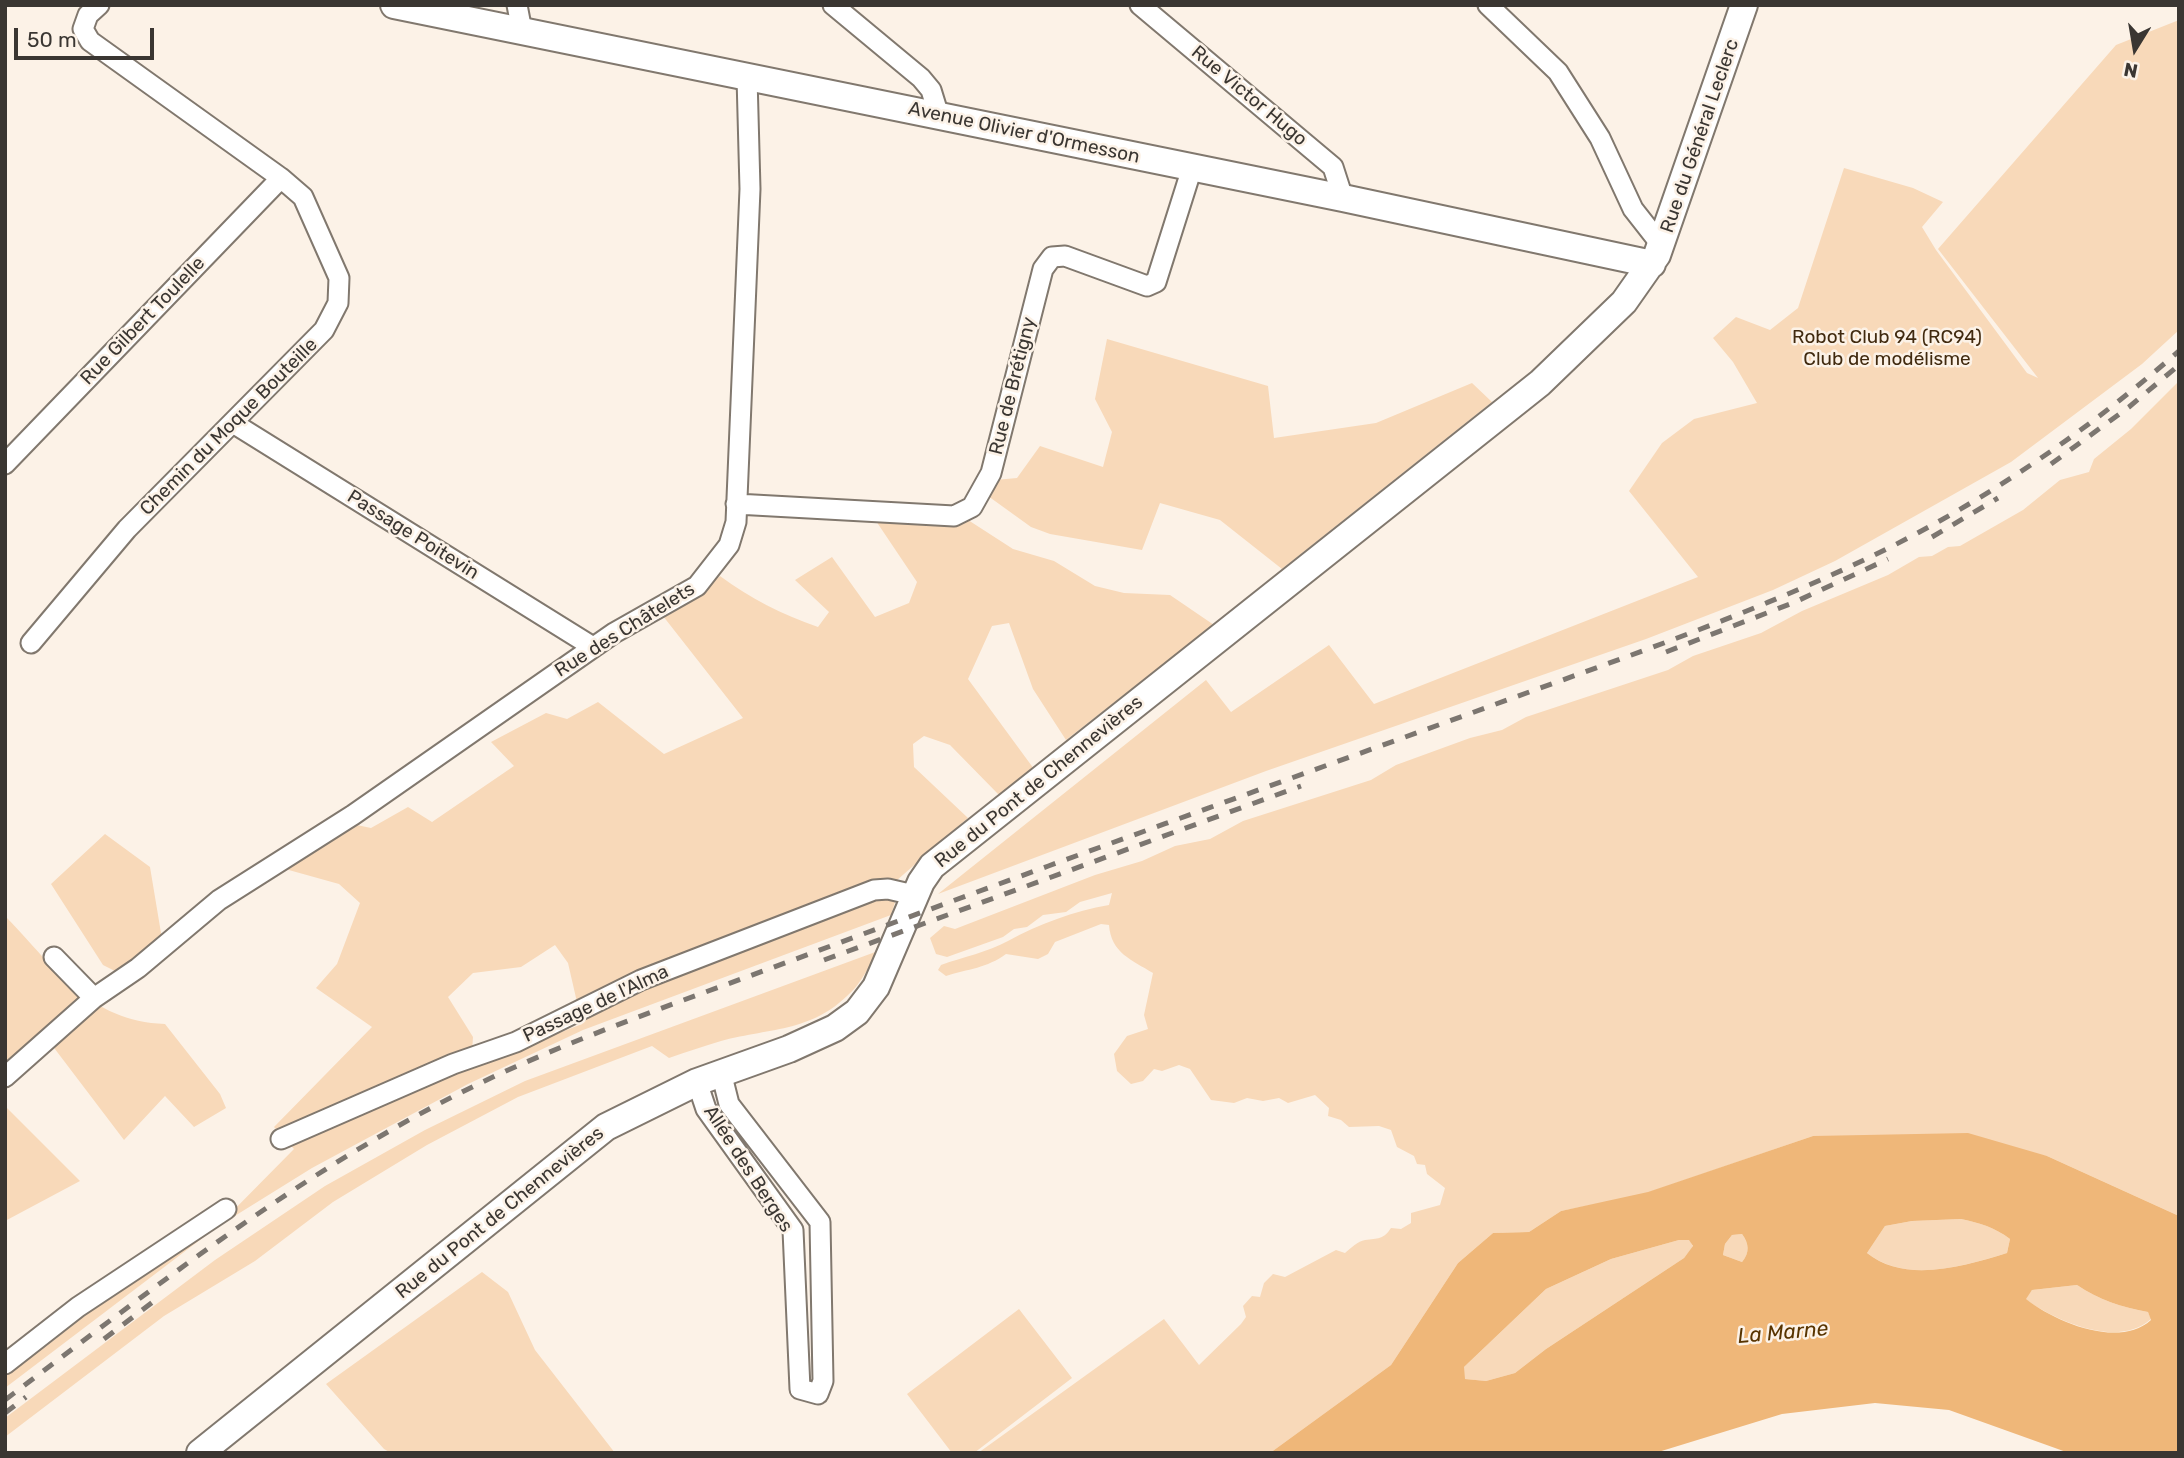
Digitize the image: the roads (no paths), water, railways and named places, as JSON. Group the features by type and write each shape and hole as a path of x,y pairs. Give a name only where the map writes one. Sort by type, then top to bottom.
{"main road":[{"name":"Avenue Olivier d'Ormesson","path":"394,5 1343,198 1657,255"},
{"name":"Rue du Général Leclerc","path":"1657,255 1744,5"},
{"name":"Rue du Pont de Chennevières","path":"200,1453 606,1127 697,1082 789,1049 835,1028 857,1012 876,987 915,895 932,866 1541,383 1624,302 1657,255"}],"street":[{"name":"Chemin du Moque Bouteille","path":"31,643 127,530 324,330 338,303 339,278 303,197 281,178 90,41 83,29 88,15 99,5"},
{"path":"517,5 522,31"},
{"path":"833,5 921,78 931,90 939,116"},
{"name":"Rue Victor Hugo","path":"1140,5 1333,167 1343,198"},
{"path":"1488,5 1558,72 1601,138 1657,255"},
{"name":"Rue des Châtelets","path":"5,1077 94,998 138,968 219,900 353,815 633,621 697,586 729,545 736,522 750,189 747,77"},
{"name":"Rue de Brétigny","path":"736,504 954,516 972,507 991,473 1043,268 1052,257 1065,257 1147,286 1156,282 1192,168"},
{"name":"Rue Gilbert Toulelle","path":"5,464 281,178"},
{"name":"Passage Poitevin","path":"233,423 593,648"},
{"name":"Passage de l'Alma","path":"285,1144 453,1064 516,1042 641,980 874,890 888,888 915,895"},
{"path":"54,957 94,998"},
{"name":"Allée des Berges","path":"697,1082 706,1108 793,1230 800,1389 818,1394 823,1381 820,1222 729,1104 721,1072"},
{"path":"5,1364 78,1307 226,1209"}],"water":[{"name":"La Marne","path":"1968,1133 2047,1156 2179,1216 2179,1453 2069,1453 1949,1410 1875,1403 1782,1414 1655,1453 1270,1453 1391,1365 1458,1263 1493,1233 1529,1232 1561,1211 1648,1192 1813,1136","holes":["1961,1219 1981,1224 2010,1239 2007,1253 1954,1267 1917,1270 1899,1268 1867,1253 1885,1226 1912,1221","1742,1234 1746,1241 1748,1248 1742,1262 1723,1255 1725,1244 1732,1235","1679,1240 1689,1240 1693,1246 1684,1258 1546,1349 1515,1373 1486,1381 1465,1379 1464,1367 1546,1289 1611,1259","2077,1285 2111,1302 2148,1312 2151,1320 2138,1328 2122,1332 2087,1329 2038,1308 2026,1299 2032,1290"]}],"railway":[{"path":"5,1400 251,1218 314,1176 446,1100 515,1067 625,1022 1666,642 1815,582 1906,539 1989,492 2106,411 2179,351"},
{"path":"2051,464 2129,407 2179,365"},
{"path":"1932,537 1998,498"},
{"path":"1666,652 1795,602 1888,559"},
{"path":"824,960 1301,786"},
{"path":"104,1339 154,1301"},
{"path":"5,1413 26,1397"}],"park label":[{"name":"Robot Club 94 (RC94) Club de modélisme","path":"1887,349"}]}
